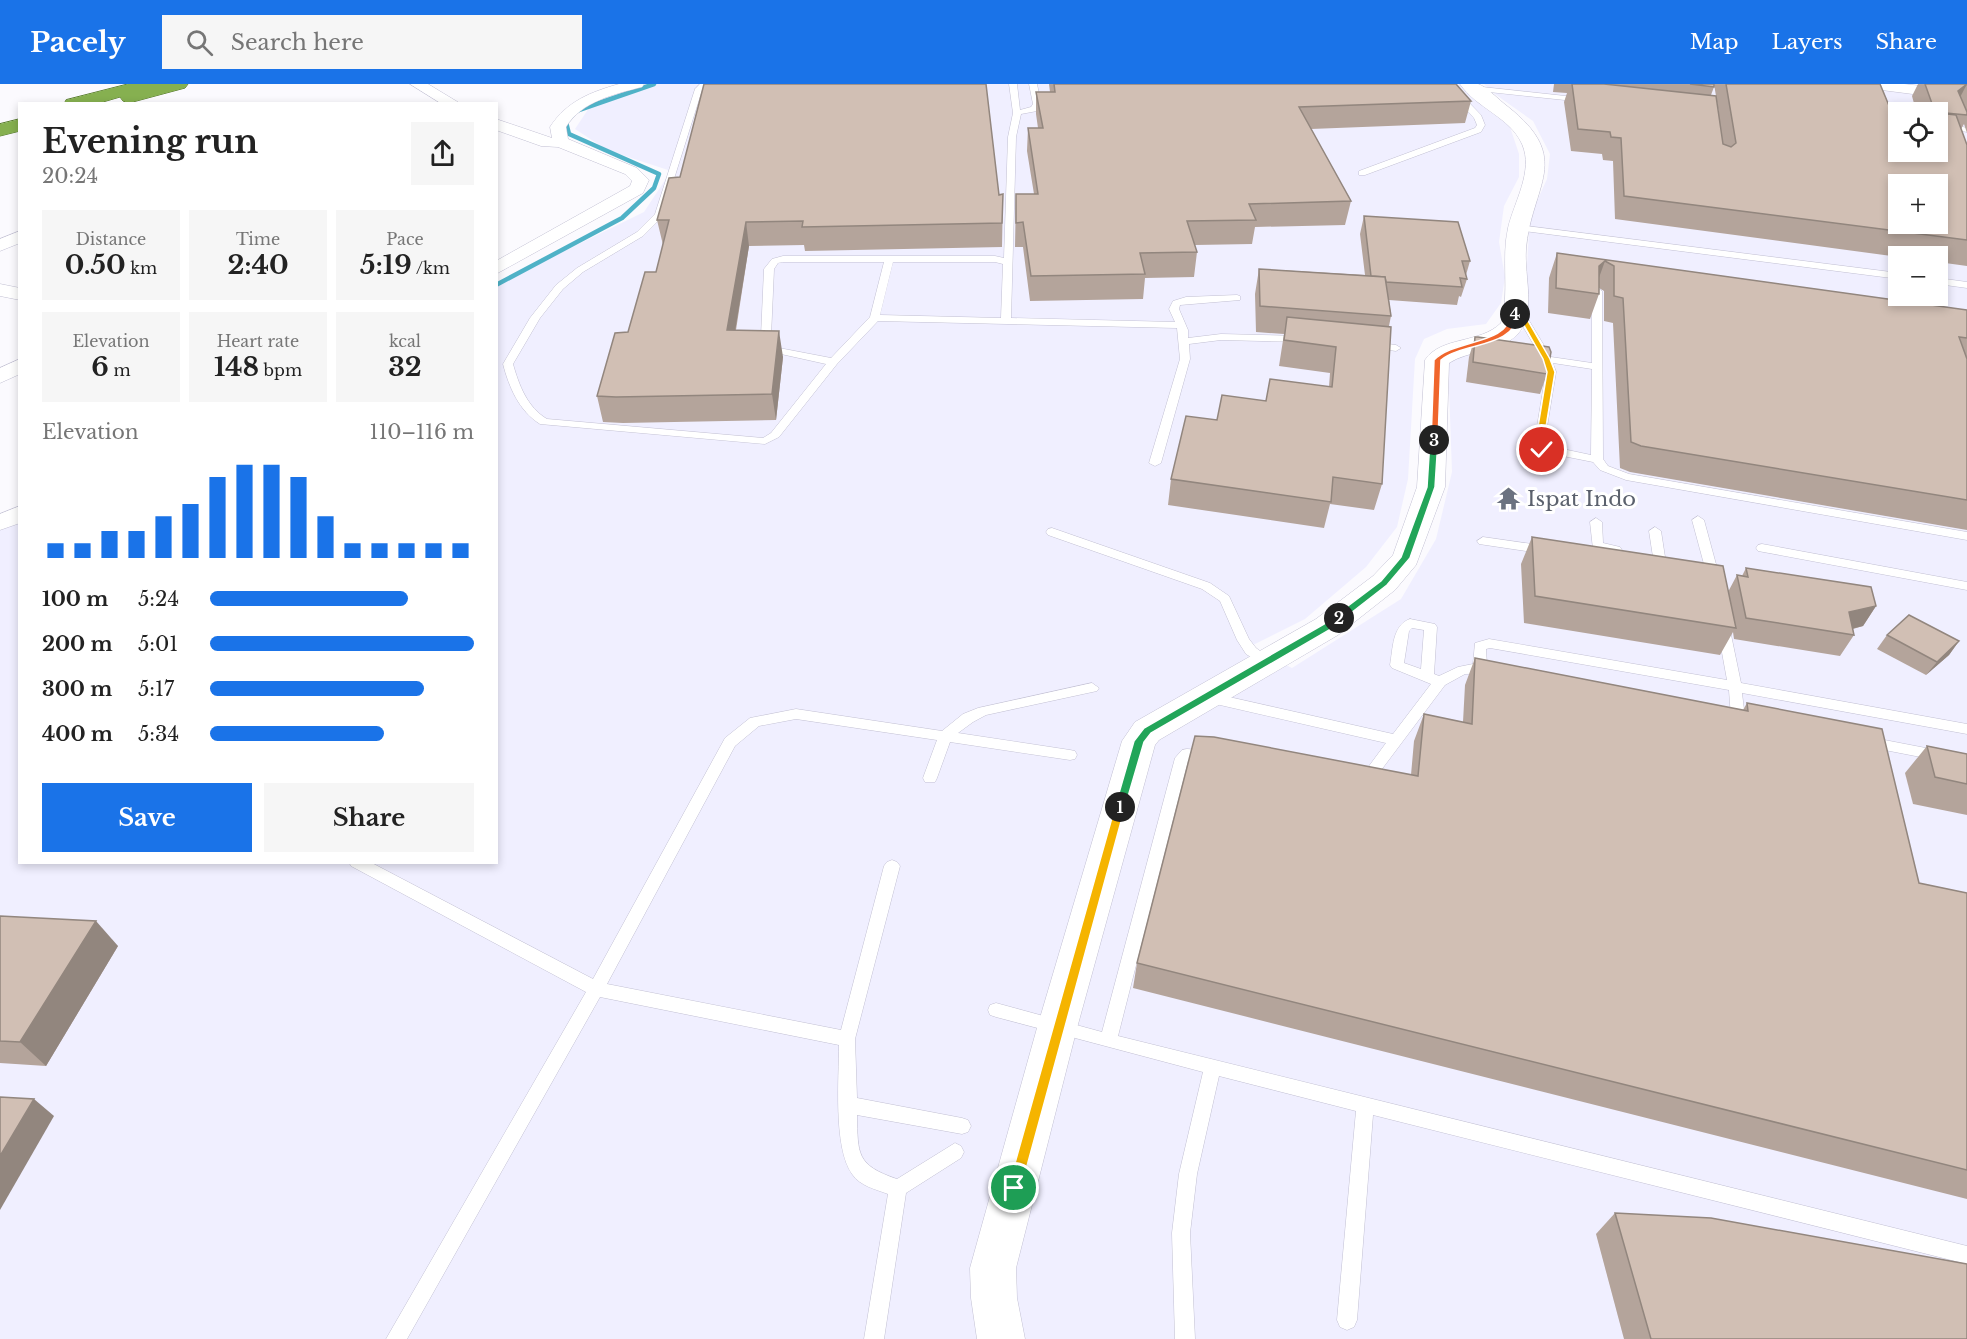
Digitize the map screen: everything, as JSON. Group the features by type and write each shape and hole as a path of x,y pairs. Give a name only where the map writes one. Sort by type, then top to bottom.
{"highway":[{"path":"81,102 149,84"},
{"path":"112,102 179,84"},
{"path":"0,122 18,118"},
{"path":"0,130 18,126"}],"street":[{"path":"417,84 450,102"},
{"path":"560,142 558,127 568,112 613,90 637,84"},
{"path":"1866,84 1958,91"},
{"path":"1001,1339 994,1298 993,1268 1057,1028 1139,741 1147,731 1327,627 1384,583 1406,558 1431,487 1437,360 1449,351 1490,340 1507,332 1514,322 1515,255 1519,228 1535,177 1536,157 1522,128 1463,85"},
{"path":"498,125 547,143 560,142 631,171 641,180 637,189 498,268"},
{"path":"0,246 18,237"},
{"path":"0,290 18,294"},
{"path":"0,377 18,366"},
{"path":"0,523 18,514"}],"lane":[{"path":"704,84 699,89 659,215 650,228 591,261 550,295 508,364 513,382 534,418 544,422 765,441 775,435 833,362 875,318 889,260"},
{"path":"1006,320 1012,137 1017,113 1013,84 1024,84"},
{"path":"1017,113 1034,109 1037,104 1033,84"},
{"path":"1463,85 1588,101"},
{"path":"1362,173 1478,130 1481,125 1463,85"},
{"path":"1519,228 1888,275"},
{"path":"833,362 776,350 769,345 766,336 771,264 783,259 985,258 1008,262"},
{"path":"1948,282 1967,285"},
{"path":"1597,291 1597,459 1604,468 1626,477 1967,536"},
{"path":"1155,463 1185,359 1185,341 1174,309 1176,303 1186,300 1238,298"},
{"path":"1516,305 1547,359 1551,372 1539,447 1542,450 1597,459"},
{"path":"875,318 1180,325"},
{"path":"1185,341 1221,337 1311,339"},
{"path":"1364,345 1396,348"},
{"path":"1547,359 1598,367"},
{"path":"1698,520 1704,563 1711,582"},
{"path":"1594,558 1617,562 1623,551 1597,546 1596,522"},
{"path":"1655,531 1657,561"},
{"path":"1052,532 1206,586 1225,600 1243,640 1251,651 1267,661"},
{"path":"1483,541 1560,553"},
{"path":"1762,548 1967,586"},
{"path":"1720,611 1735,687 1738,718"},
{"path":"1480,668 1480,646 1489,643 1735,687 1871,727 1967,761"},
{"path":"1355,783 1365,782 1395,740 1433,679 1456,671 1480,668 1499,672"},
{"path":"930,778 945,736 968,718 983,711 1092,688"},
{"path":"1205,697 1395,740"},
{"path":"396,1339 596,989 730,741 755,722 796,714 1070,755"},
{"path":"1853,740 1871,727 1967,729"},
{"path":"1108,1041 1182,758 1195,754 1221,758"},
{"path":"360,864 596,989 847,1040"},
{"path":"892,866 847,1040 848,1105 849,1147 858,1168 871,1179 898,1188"},
{"path":"996,1010 1108,1041 1967,1255"},
{"path":"1185,1339 1181,1233 1188,1174 1213,1067"},
{"path":"848,1105 962,1126"},
{"path":"1347,1320 1365,1105"},
{"path":"874,1339 898,1188 955,1152"}],"shaded area":[{"name":"Ispat Indo","path":"640,84 1462,84 1509,124 1519,154 1519,177 1504,206 1499,242 1505,277 1501,303 1486,324 1447,329 1424,339 1415,359 1408,479 1397,527 1366,567 1305,619 1249,647 1292,668 1401,599 1436,539 1452,472 1448,359 1510,340 1523,330 1530,216 1547,179 1550,154 1533,121 1484,84 1904,84 1967,96 1967,1339 0,1339 0,530 18,522 18,864 498,864 498,284 644,212 671,171 607,150 575,129 595,99"}],"building":[{"path":"704,84 986,84 999,195 1003,194 1002,223 802,227 803,221 746,222 727,330 779,331 772,394 597,396 615,333 628,332 645,272 656,272 669,220 657,220 669,178 680,177"},
{"path":"1054,84 1456,84 1471,101 1299,107 1351,201 1249,204 1256,220 1187,221 1197,252 1140,253 1145,274 1031,276 1023,222 1016,223 1016,194 1038,194 1028,128 1043,128 1036,92 1055,92"},
{"path":"1572,84 1604,84 1716,96 1723,144 1731,147 1736,143 1726,84 1880,84 1888,103 1888,162 1948,162 1948,114 1956,115 1967,145 1967,240 1920,234 1948,234 1948,174 1888,174 1888,230 1624,196 1621,138 1611,137 1610,132 1578,129"},
{"path":"1690,84 1714,84 1714,87"},
{"path":"1925,84 1967,84 1958,91 1967,115 1948,113 1948,102 1931,102"},
{"path":"1364,216 1458,222 1470,261 1462,261 1467,279 1460,278 1462,287 1386,282 1385,277 1371,276"},
{"path":"1557,253 1888,299 1888,306 1938,306 1967,310 1967,338 1959,337 1967,359 1967,500 1641,446 1631,442 1623,298 1614,296 1614,266 1605,261 1599,266 1599,294 1556,288"},
{"path":"1259,269 1385,277 1391,316 1260,306"},
{"path":"1287,317 1391,327 1382,484 1333,477 1331,502 1171,479 1186,416 1217,420 1222,395 1266,401 1270,379 1332,387 1336,347 1284,340"},
{"path":"1475,337 1549,347 1551,352 1547,374 1473,362"},
{"path":"1532,537 1723,566 1736,628 1535,596"},
{"path":"1746,568 1871,587 1876,606 1849,612 1854,635 1746,618 1737,575 1748,577"},
{"path":"1909,615 1959,641 1937,662 1887,635"},
{"path":"1475,658 1748,711 1747,703 1882,729 1919,883 1967,893 1967,1170 1137,963 1195,736 1214,737 1418,776 1424,714 1472,724"},
{"path":"1927,746 1967,754 1967,784 1935,777"},
{"path":"0,916 96,921 20,1042 0,1041"},
{"path":"0,1097 34,1099 0,1156"},
{"path":"1615,1213 1711,1218 1967,1264 1967,1339 1651,1339"}],"waterway":[{"path":"498,284 622,218 654,188 659,174 569,134 566,122 576,111 654,84"}],"place":[{"name":"Ispat Indo","path":"1509,499"}],"route":[{"path":"1014,1188 1139,741 1147,731 1327,627 1384,583 1406,558 1431,487 1437,360 1449,351 1490,340 1507,332 1514,322 1516,305 1547,359 1551,372 1547,410 1539,445 1542,450"}]}
